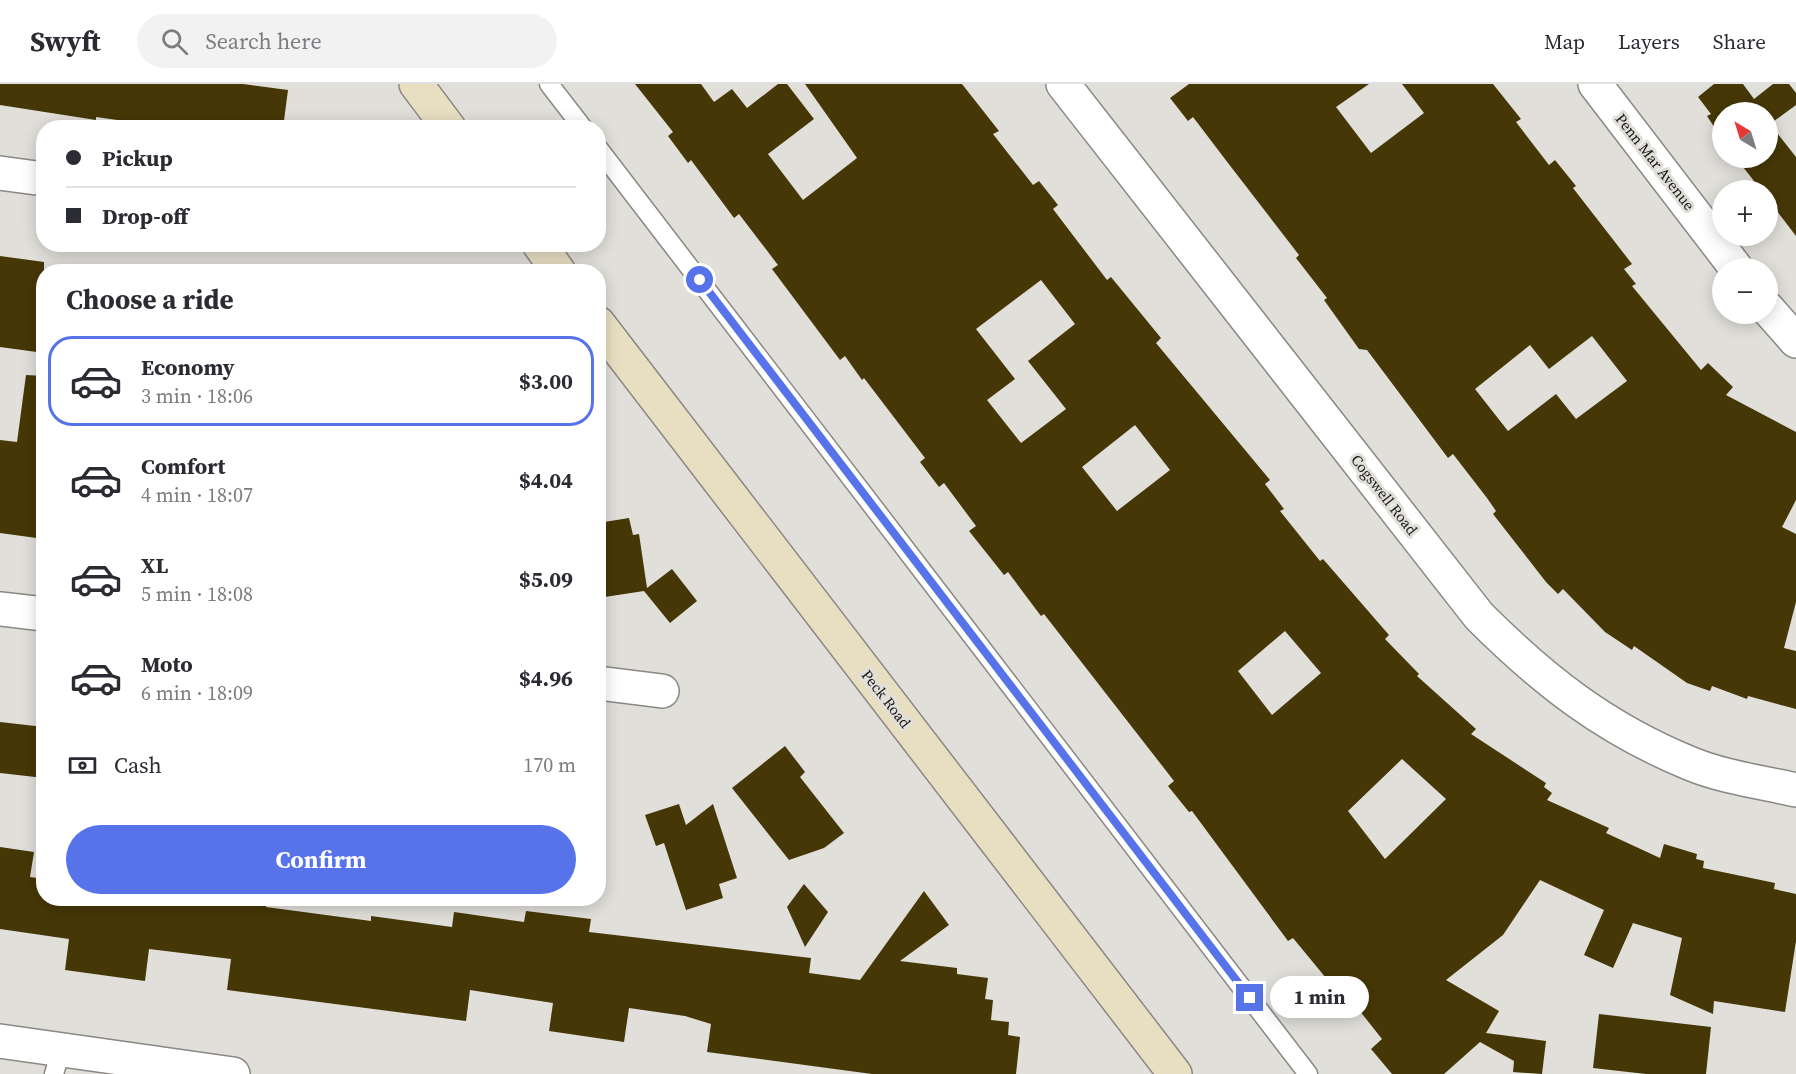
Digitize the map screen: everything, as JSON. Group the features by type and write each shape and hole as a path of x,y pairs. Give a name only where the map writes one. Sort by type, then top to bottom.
{"main road":[{"path":"416,84 443,120"},
{"name":"Peck Road","path":"606,333 1175,1074"}],"street":[{"name":"Cogswell Road","path":"1063,84 1479,616 1527,664 1581,706 1632,736 1690,764 1796,790"},
{"name":"Penn Mar Avenue","path":"1595,84 1729,258"},
{"path":"0,173 36,178"},
{"path":"1778,321 1796,341"},
{"path":"0,609 36,613"},
{"path":"606,684 662,691"},
{"path":"0,1041 58,1062 233,1074"}],"lane":[{"path":"549,84 577,120"},
{"path":"606,158 1308,1074"}],"building":[{"path":"0,84 243,84 288,90 284,120 118,120 96,117 96,120 0,105"},
{"path":"635,84 701,84 714,102 732,89 747,108 778,84 787,84 814,119 768,154 803,200 857,158 805,84 962,84 999,131 993,134 1033,185 1039,181 1058,205 1053,209 1107,280 1111,277 1161,338 1156,343 1270,480 1265,484 1284,509 1280,511 1320,561 1323,559 1389,635 1385,639 1419,674 1417,676 1476,729 1471,734 1546,783 1544,787 1552,793 1547,800 1609,828 1606,833 1660,858 1664,844 1697,854 1696,859 1704,861 1703,868 1775,883 1774,889 1796,894 1796,941 1785,1012 1714,1001 1713,1014 1670,995 1682,938 1633,923 1613,968 1584,955 1604,910 1540,880 1503,935 1446,980 1499,1011 1486,1033 1546,1041 1542,1074 1513,1072 1514,1061 1480,1042 1444,1074 1392,1074 1371,1049 1382,1039 1344,991 1340,995 1293,938 1288,941 1192,811 1189,812 1168,786 1174,781 1044,614 1041,616 1008,572 1004,575 969,531 976,526 944,483 939,487 920,462 925,458 864,378 862,380 845,356 840,360 772,269 778,265 739,214 734,218 691,160 688,163 668,136 673,132","holes":["1041,280 1075,324 1028,361 1066,409 1021,443 987,400 1015,379 976,329","1135,425 1170,470 1117,511 1082,467","1285,631 1321,673 1272,715 1238,671","1402,759 1446,799 1385,859 1348,811"]},
{"path":"1189,84 1369,84 1336,107 1371,153 1424,113 1402,84 1493,84 1521,119 1516,122 1549,165 1555,160 1576,186 1573,188 1632,264 1624,269 1636,284 1632,286 1701,370 1708,363 1733,387 1726,395 1796,432 1796,500 1782,527 1796,534 1796,602 1784,648 1796,651 1796,709 1748,696 1747,699 1712,686 1710,691 1687,683 1634,646 1632,650 1605,632 1563,589 1558,594 1493,514 1496,511 1453,454 1448,458 1367,350 1359,349 1324,300 1327,298 1296,258 1299,255 1193,117 1188,121 1170,98","holes":["1592,336 1627,381 1576,419 1556,394 1508,431 1475,389 1530,345 1549,369"]},
{"path":"1714,84 1743,84 1754,99 1773,84 1789,84 1796,93 1796,105 1778,118 1778,102 1712,102 1712,124 1707,116 1711,114 1698,97"},
{"path":"1778,134 1796,157 1796,236 1778,212 1778,180 1753,180 1744,168 1778,168"},
{"path":"0,256 44,262 44,264 36,264 36,352 0,347"},
{"path":"26,375 36,376 36,538 0,533 0,440 17,442"},
{"path":"629,518 633,535 639,534 647,588 672,569 697,601 670,623 644,591 606,597 606,522"},
{"path":"0,722 36,726 36,777 0,773"},
{"path":"785,746 805,772 800,777 844,833 824,848 789,860 732,788"},
{"path":"679,804 686,825 713,804 737,878 719,884 723,898 686,910 664,843 656,846 645,815"},
{"path":"0,847 34,852 30,877 36,878 36,906 266,906 371,921 371,916 452,927 454,912 524,922 526,911 591,919 589,932 811,958 809,973 860,980 924,891 949,925 900,961 957,968 957,974 988,978 985,999 993,1000 991,1020 1009,1022 1008,1035 1020,1037 1016,1074 872,1074 707,1052 711,1024 685,1016 629,1008 624,1042 549,1031 553,1003 470,990 466,1021 227,990 231,959 149,949 145,981 65,970 69,939 0,929"},
{"path":"804,884 828,912 805,947 787,907"},
{"path":"1599,1014 1711,1027 1706,1074 1646,1074 1593,1068"}],"route":[{"path":"700,280 1250,998"}]}
